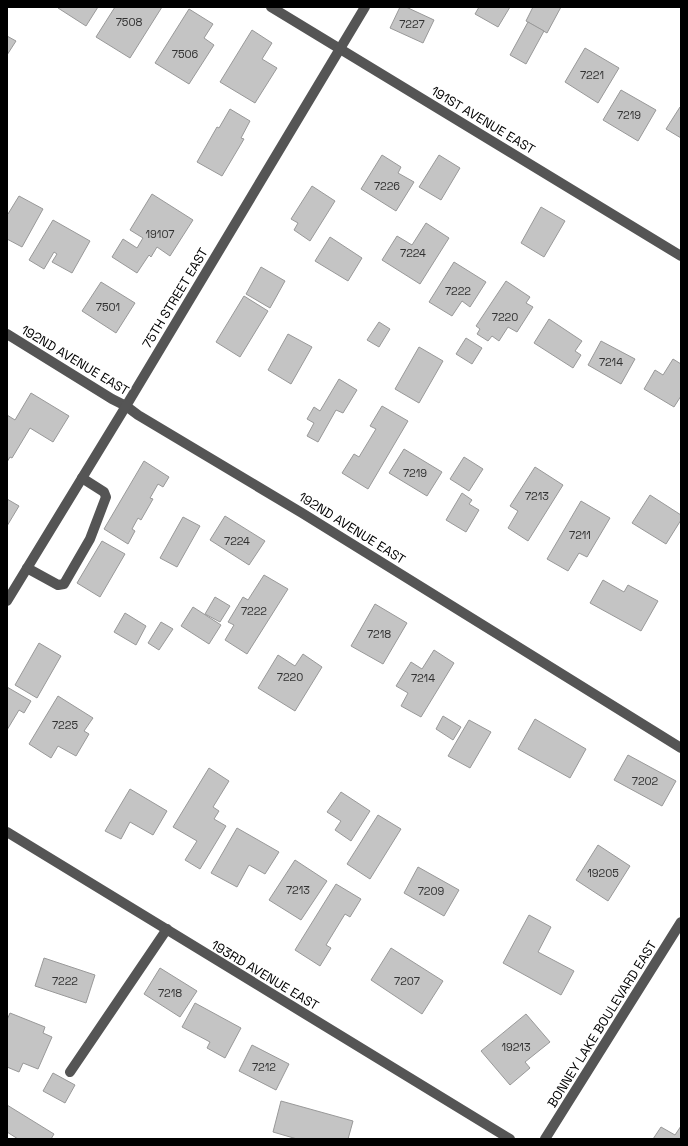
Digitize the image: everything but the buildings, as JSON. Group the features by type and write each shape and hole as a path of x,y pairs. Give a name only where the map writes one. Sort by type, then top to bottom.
{"street":[{"name":"191ST AVENUE EAST","path":"271,7 681,256"},
{"name":"75TH STREET EAST","path":"7,601 126,406 365,7"},
{"name":"192ND AVENUE EAST","path":"7,334 112,399 126,406 138,415 302,513 681,748"},
{"path":"27,568 58,585 64,584 90,539 106,497 104,492 82,478"},
{"name":"193RD AVENUE EAST","path":"7,832 510,1139"},
{"name":"BONNEY LAKE BOULEVARD EAST","path":"545,1139 681,922"},
{"path":"70,1072 167,930"}]}
